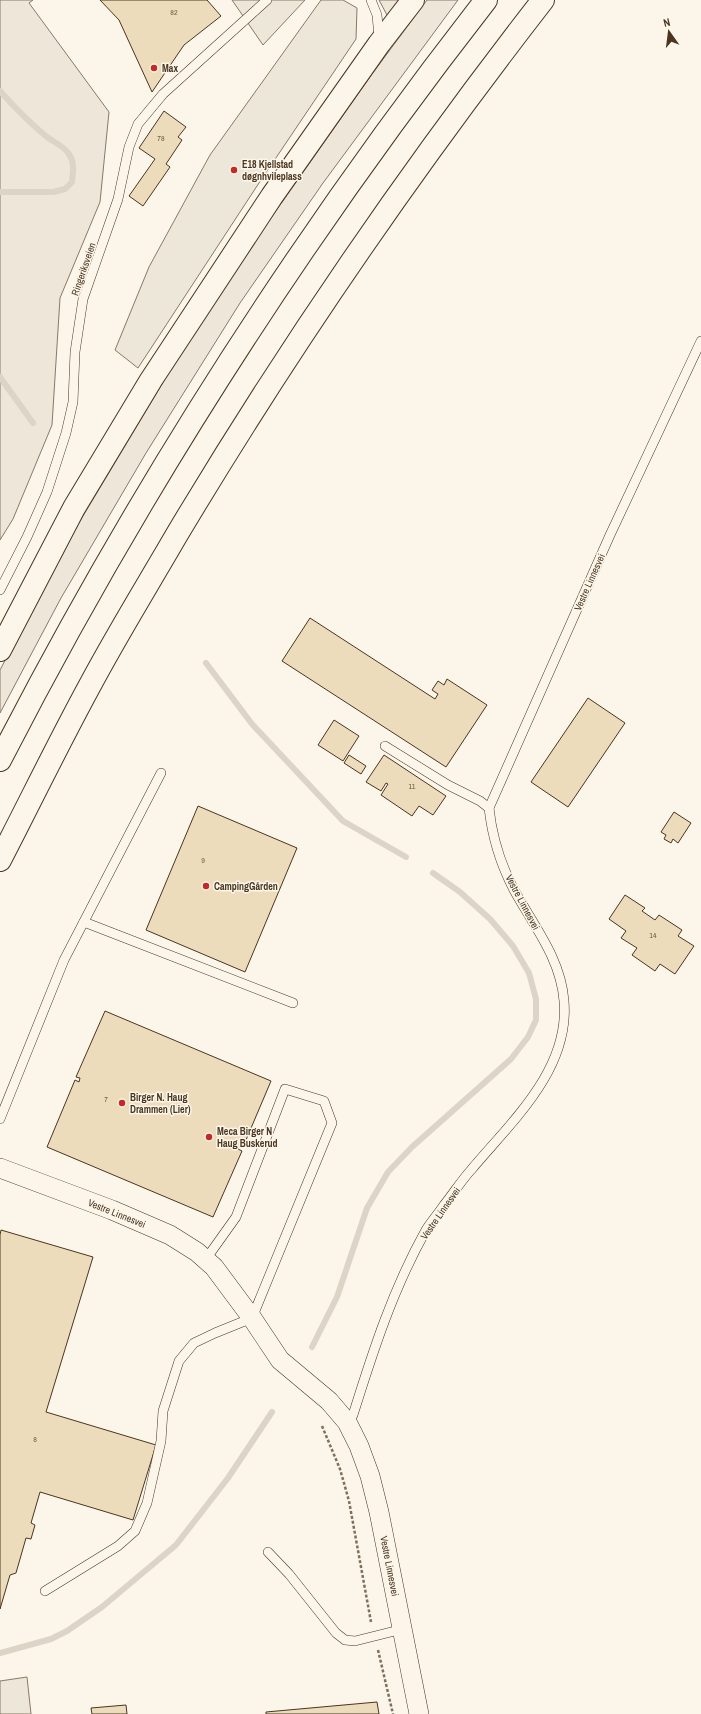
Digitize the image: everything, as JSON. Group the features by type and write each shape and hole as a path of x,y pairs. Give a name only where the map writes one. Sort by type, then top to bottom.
{"highway":[{"path":"0,650 74,508 152,380 272,196 379,44 413,0"},
{"path":"0,760 70,629 117,547 222,375 338,201 402,110 486,0"},
{"path":"0,860 90,686 208,482 259,400 373,229 441,134 543,0"}],"street":[{"name":"Vestre Linnesvei","path":"0,1168 112,1210 170,1235 206,1259 214,1266 252,1318 280,1360 333,1406 347,1422 359,1446 370,1476 403,1629 419,1714"}],"lane":[{"name":"Ringeriksveien","path":"0,590 27,538 47,492 66,433 74,402 75,352 83,299 118,199 129,147 134,132 148,111 163,94 267,0"},
{"path":"371,0 377,15 379,44"},
{"name":"Vestre Linnesvei","path":"347,1422 353,1414 373,1352 403,1274 427,1228 469,1171 535,1092 550,1067 560,1040 563,1025 564,1002 560,976 547,946 513,888 498,850 489,808 610,535 701,341"},
{"path":"385,746 448,785 480,801 489,808"},
{"path":"0,1119 50,992 84,922 161,773"},
{"path":"84,922 293,1003"},
{"path":"45,1591 118,1546 136,1531 147,1503 161,1441 163,1411 179,1361 194,1343 214,1332 252,1318 332,1123 324,1101 284,1089 236,1217 206,1259"},
{"path":"268,1552 289,1574 336,1633 345,1640 355,1641 403,1629"}],"path":[{"path":"333,1406 319,1418 340,1469 348,1501 374,1636 384,1669 393,1714"}],"shaded area":[{"path":"0,0 33,0 29,3 109,112 100,202 60,298 52,425 13,519 0,540"},
{"path":"232,0 305,0 263,45"},
{"name":"E18 Kjellstad døgnhvileplass","path":"321,0 343,0 357,8 356,39 257,186 138,368 115,350 149,267 210,155"},
{"path":"379,0 402,0 390,15 387,15"},
{"path":"427,0 458,0 323,183 240,303 146,453 61,598 0,713 0,670 65,546 174,364 240,262 372,74"},
{"path":"27,1677 31,1714 0,1714 0,1681"}],"building":[{"name":"Max","path":"100,0 207,0 221,16 184,45 152,92 119,20"},
{"path":"164,111 186,127 178,137 182,140 166,164 170,167 143,206 129,196 155,159 139,148"},
{"path":"310,618 435,699 438,694 432,690 438,681 444,685 447,679 487,705 446,767 282,661"},
{"path":"588,698 625,723 568,807 531,782"},
{"path":"334,720 359,736 343,761 318,745"},
{"path":"349,755 366,766 361,774 344,763"},
{"path":"384,755 446,796 433,815 419,806 412,816 381,795 388,784 386,783 381,791 366,782"},
{"path":"198,806 297,848 245,972 146,930"},
{"path":"674,812 691,823 678,843 673,839 671,843 664,839 666,835 661,832"},
{"path":"625,895 645,908 642,911 655,920 659,915 682,930 678,936 694,946 675,974 660,964 655,971 632,955 637,948 621,938 626,931 609,919"},
{"path":"105,1011 271,1081 243,1147 240,1145 238,1149 242,1151 213,1217 47,1147 75,1080 79,1082 80,1078 76,1077"},
{"path":"1,1230 93,1257 46,1412 156,1445 133,1520 40,1492 31,1523 35,1525 31,1539 26,1538 16,1573 10,1575 0,1609 0,1235"},
{"path":"377,1702 379,1714 266,1714 266,1712"},
{"path":"126,1705 127,1714 92,1714 91,1708"}],"waterway":[{"path":"0,91 47,137 67,151 71,157 73,168 72,182 65,189 53,192 0,192"},
{"path":"0,377 33,423"},
{"path":"206,663 252,724 343,821 406,857"},
{"path":"312,1347 337,1297 367,1208 388,1172 412,1147 511,1059 528,1037 536,1020 536,999 529,973 513,946 490,919 460,892 433,873"},
{"path":"0,1653 51,1639 67,1631 102,1607 176,1545 228,1478 272,1412"}],"place":[{"name":"Max","path":"154,68"},
{"name":"E18 Kjellstad døgnhvileplass","path":"234,170"},
{"name":"CampingGården","path":"206,886"},
{"name":"Birger N. Haug Drammen (Lier)","path":"122,1103"},
{"name":"Meca Birger N Haug Buskerud","path":"209,1137"}]}
